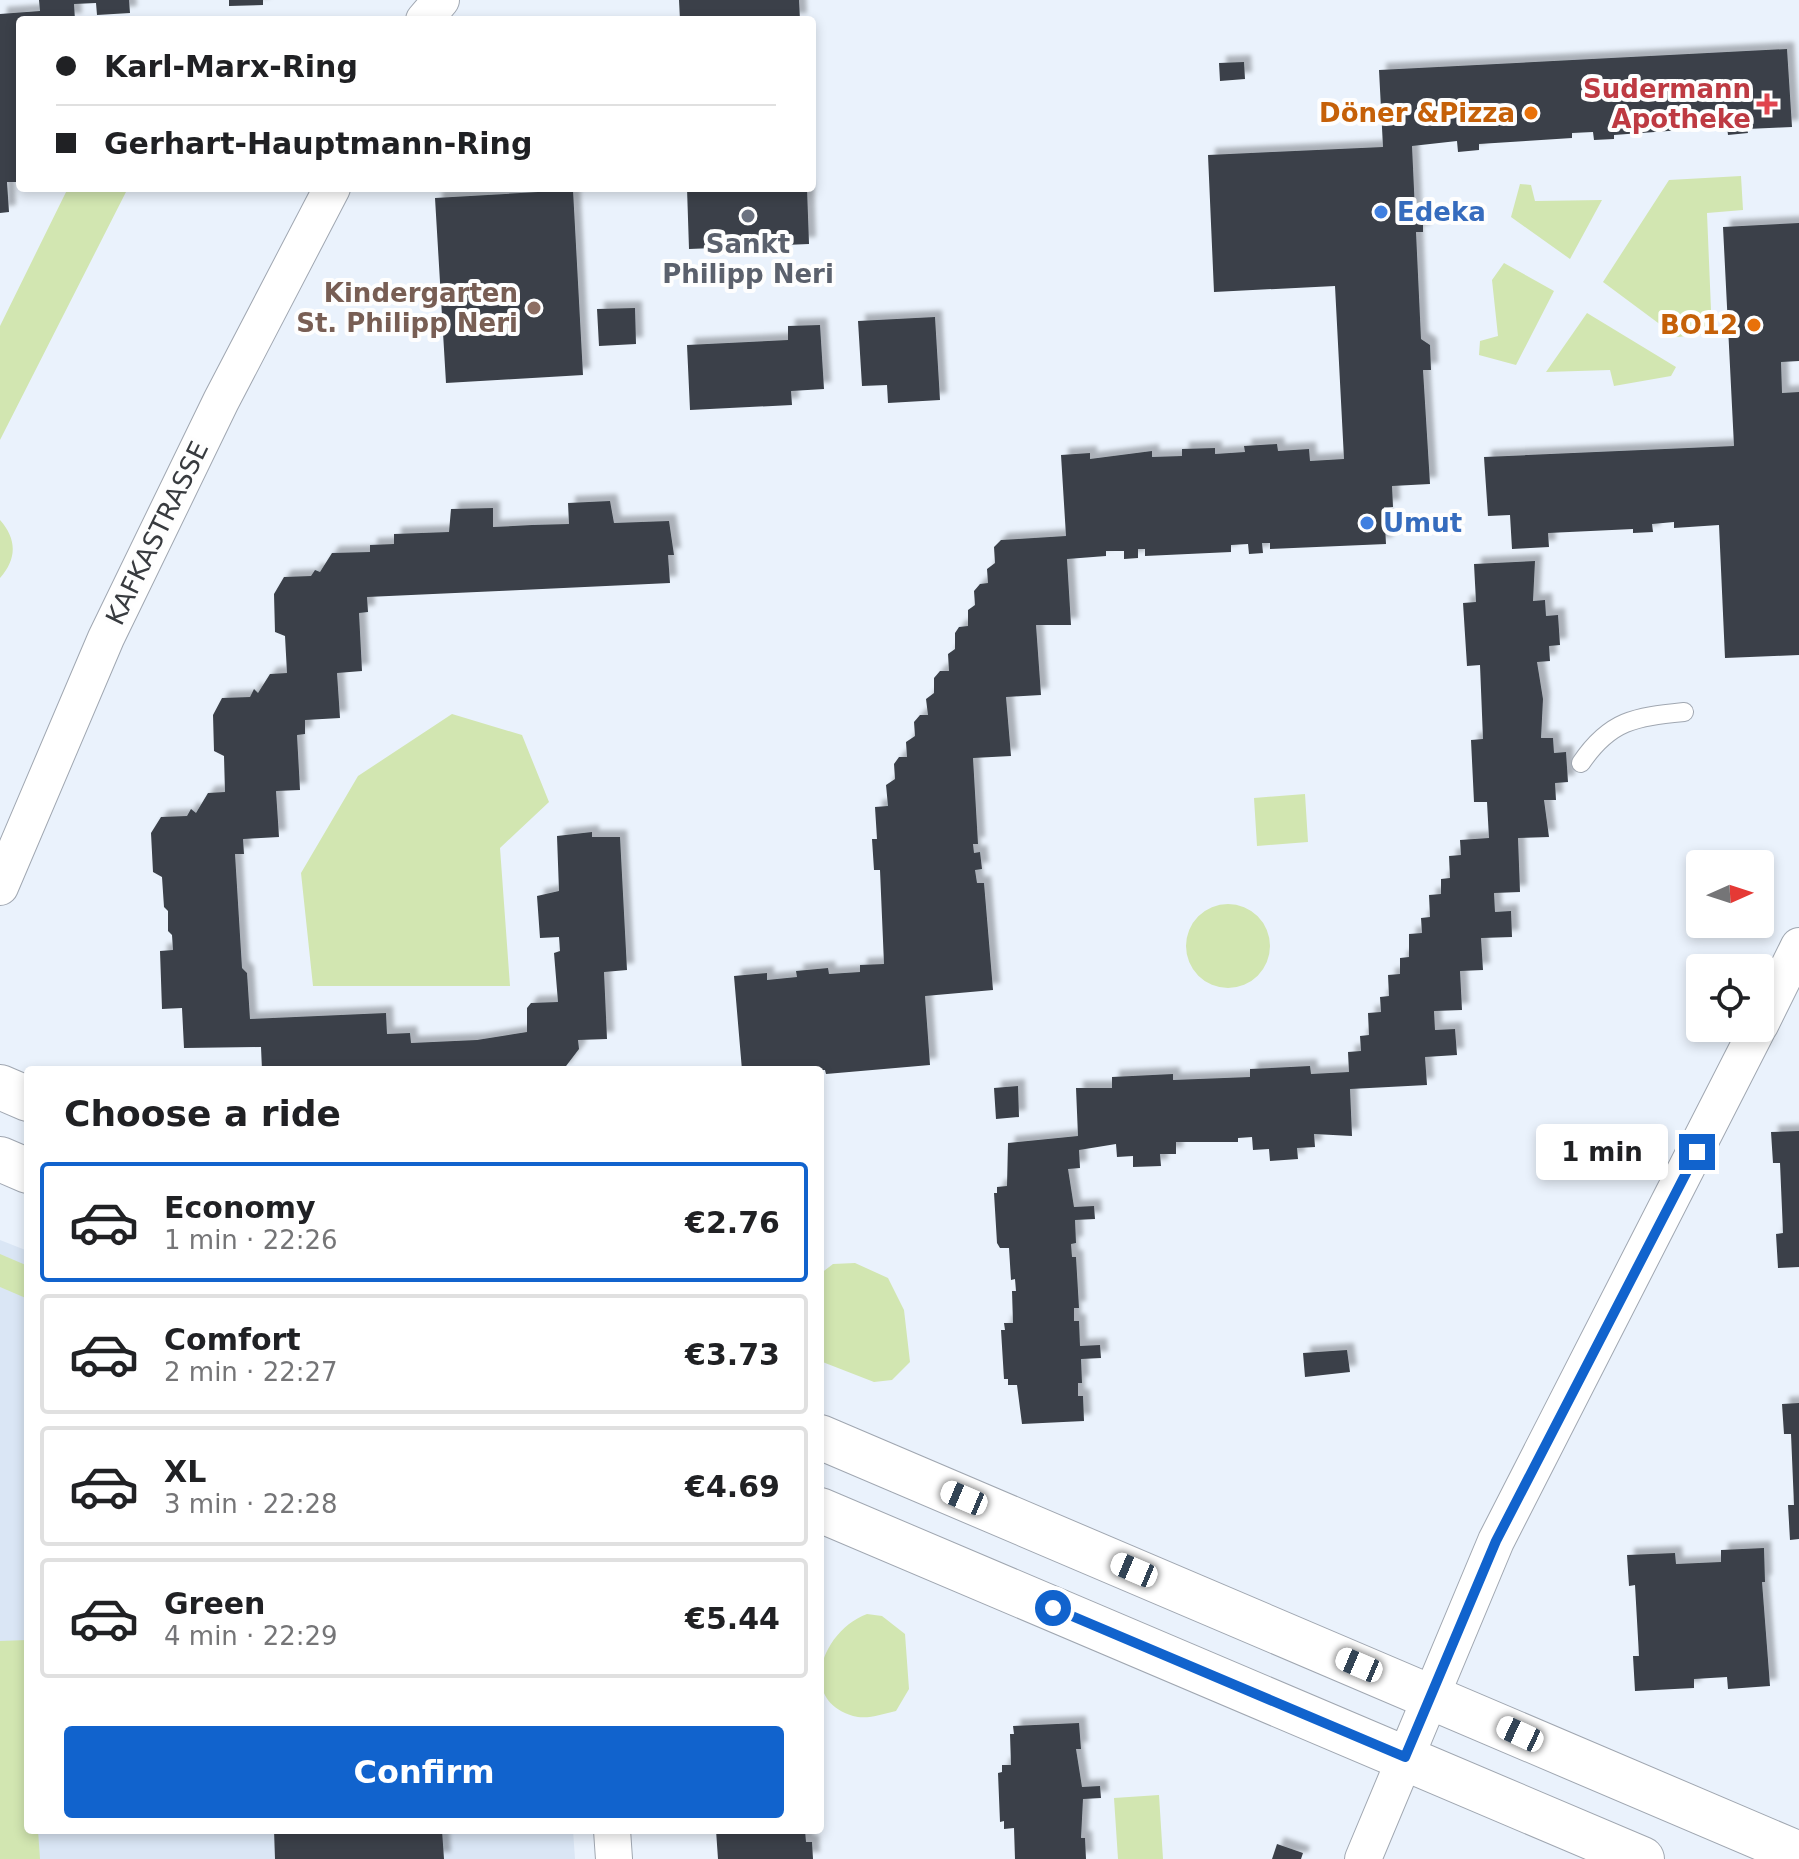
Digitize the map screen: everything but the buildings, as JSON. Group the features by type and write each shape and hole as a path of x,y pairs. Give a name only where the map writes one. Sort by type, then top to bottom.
{"main road":[{"path":"0,1087 24,1097"},
{"path":"0,1159 24,1169"},
{"path":"824,1439 1799,1854"},
{"path":"824,1512 1642,1859"}],"street":[{"path":"427,16 441,0"},
{"name":"KAFKASTRASSE","path":"0,887 106,638 221,401 330,192"},
{"path":"1774,996 1799,946"},
{"path":"1363,1859 1496,1541 1751,1042"},
{"path":"612,1834 614,1859"}],"lane":[{"path":"1581,763 1596,742 1619,724 1643,716 1684,712"}],"shaded area":[{"path":"0,1240 24,1249 24,1834 573,1834 575,1859 0,1859"}],"green space":[{"path":"1741,176 1743,210 1707,213 1712,334 1677,337 1603,282 1669,180"},
{"path":"1520,184 1531,185 1535,201 1602,200 1570,259 1511,217"},
{"path":"66,192 126,192 0,440 0,326"},
{"path":"1504,263 1554,291 1516,365 1479,355 1480,341 1498,336 1492,280"},
{"path":"1587,313 1676,367 1671,376 1614,386 1610,370 1546,372"},
{"path":"0,520 10,534 13,549 10,564 0,578"},
{"path":"452,714 522,735 549,802 500,848 510,986 313,986 301,873 358,776"},
{"path":"1305,794 1308,842 1257,846 1254,798"},
{"path":"1228,904 1251,911 1263,923 1270,946 1263,969 1251,981 1228,988 1205,981 1193,969 1186,946 1193,923 1205,911"},
{"path":"0,1254 24,1264 24,1297 0,1287"},
{"path":"855,1263 888,1278 904,1310 910,1362 892,1380 874,1382 824,1363 824,1271 833,1264"},
{"path":"867,1614 882,1616 905,1634 909,1689 896,1711 874,1716 853,1716 835,1707 825,1695 824,1660 838,1634 851,1622"},
{"path":"24,1640 24,1834 38,1834 40,1859 0,1859 0,1641"},
{"path":"1159,1795 1163,1859 1118,1859 1114,1798"}],"place":[{"name":"Sudermann Apotheke","path":"1767,104"},
{"name":"Döner &Pizza","path":"1531,113"},
{"name":"Edeka","path":"1381,212"},
{"name":"Sankt Philipp Neri","path":"748,216"},
{"name":"Kindergarten St. Philipp Neri","path":"534,308"},
{"name":"BO12","path":"1754,325"},
{"name":"Umut","path":"1367,523"}],"route":[{"path":"1053,1608 1405,1757 1496,1541 1697,1152"}]}
